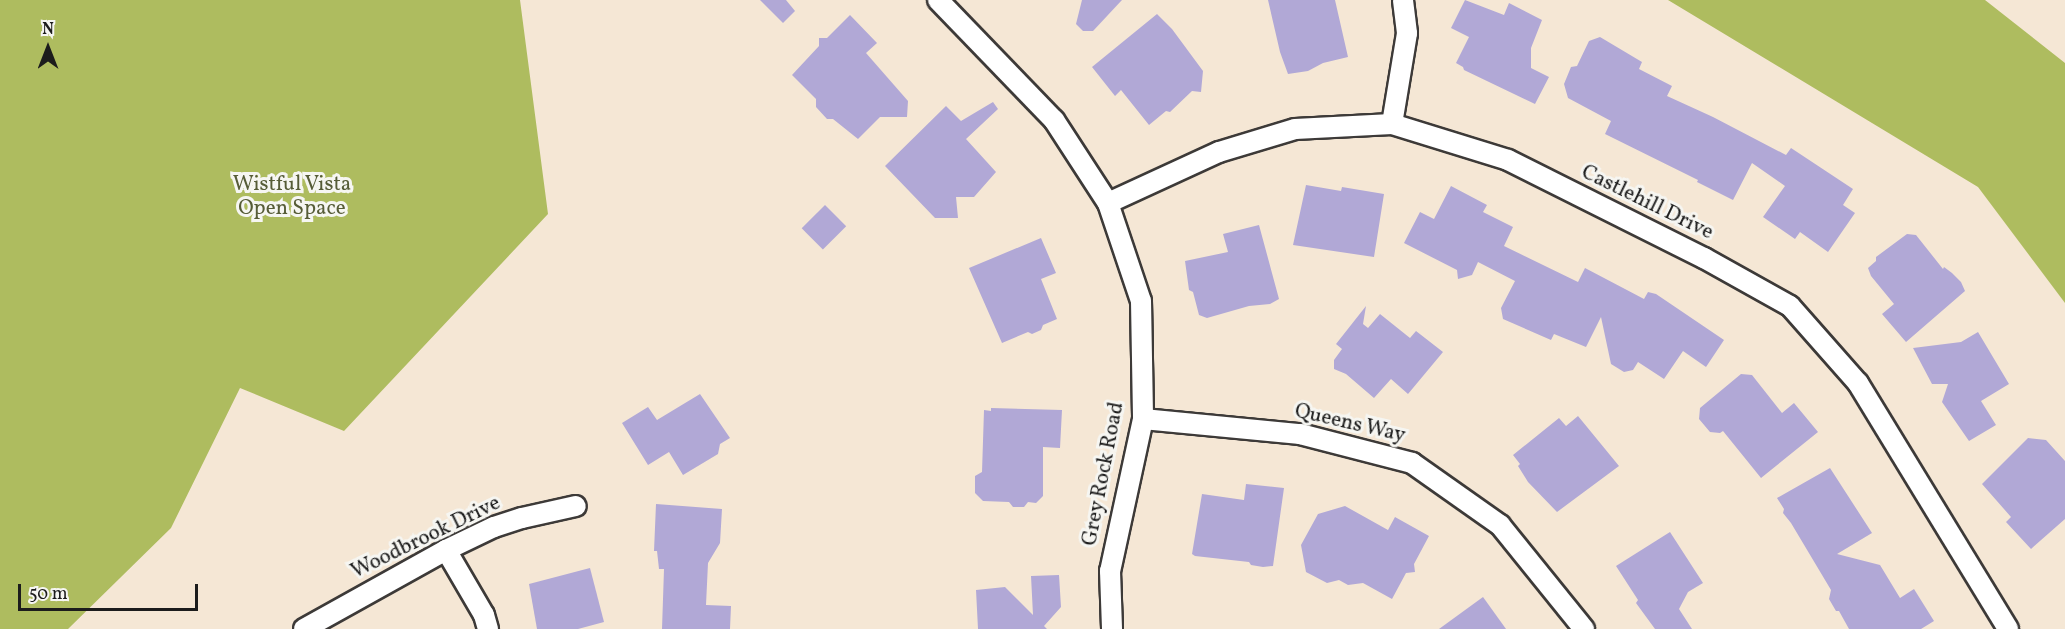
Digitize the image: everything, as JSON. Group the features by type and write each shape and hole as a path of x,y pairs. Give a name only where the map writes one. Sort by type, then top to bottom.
{"street":[{"name":"Grey Rock Road","path":"938,0 1054,120 1108,203 1141,301 1143,419 1110,571 1112,629"},
{"path":"1392,124 1407,33 1403,0"},
{"name":"Castlehill Drive","path":"1108,203 1219,152 1295,129 1392,124 1508,160 1704,258 1790,306 1858,383 2008,629"},
{"name":"Queens Way","path":"1143,419 1300,434 1412,463 1500,525 1584,629"},
{"name":"Woodbrook Drive","path":"304,629 446,550 522,518 576,506"},
{"path":"446,550 484,615 488,629"}],"green space":[{"name":"Wistful Vista Open Space","path":"0,0 520,0 548,214 344,431 240,388 171,528 68,629 0,629"},
{"path":"1668,0 1985,0 2065,63 2065,303 1978,187"}],"building":[{"path":"760,0 786,0 795,11 783,23"},
{"path":"1082,0 1122,0 1093,31 1083,31 1076,24"},
{"path":"1268,0 1335,0 1348,57 1323,63 1308,71 1288,74 1280,52"},
{"path":"1465,0 1504,15 1509,3 1542,20 1531,48 1531,68 1549,77 1535,104 1464,70 1456,63 1469,37 1451,28"},
{"path":"1157,14 1172,29 1203,71 1201,92 1192,91 1170,112 1166,111 1149,125 1121,90 1115,96 1092,67"},
{"path":"850,15 877,43 866,53 908,101 907,117 880,117 858,139 833,119 827,119 816,107 816,99 792,75 819,46 819,38 827,38"},
{"path":"1600,37 1642,62 1639,69 1672,86 1667,96 1786,155 1791,148 1853,189 1843,205 1855,213 1828,252 1800,232 1795,239 1763,217 1785,186 1752,163 1733,200 1605,134 1611,121 1568,98 1564,84 1571,67 1577,66 1589,41"},
{"path":"993,102 998,109 966,139 996,172 974,197 956,197 958,218 935,218 885,166 946,106 961,121"},
{"path":"1306,185 1341,191 1342,187 1384,194 1374,257 1293,245"},
{"path":"1451,186 1487,205 1483,212 1513,227 1504,246 1578,282 1585,268 1644,299 1648,292 1656,294 1724,340 1706,367 1683,351 1664,379 1638,362 1633,370 1624,372 1611,364 1601,317 1586,347 1554,334 1551,340 1503,319 1501,308 1515,281 1478,262 1472,275 1458,279 1457,270 1404,243 1420,212 1434,219"},
{"path":"825,205 846,226 823,250 802,228"},
{"path":"1259,225 1279,299 1270,304 1249,306 1207,318 1199,315 1193,292 1189,290 1185,261 1228,252 1223,234"},
{"path":"1907,234 1916,235 1943,269 1944,267 1961,282 1965,291 1906,342 1882,314 1894,304 1871,276 1868,268 1876,261 1876,257"},
{"path":"1041,238 1056,273 1041,279 1057,319 1043,325 1041,330 1032,334 1028,332 1002,343 969,268"},
{"path":"1366,306 1363,324 1368,328 1380,314 1410,338 1416,331 1443,352 1408,394 1391,379 1374,398 1346,374 1334,369 1334,360 1342,349 1336,344"},
{"path":"1978,332 2009,384 1981,401 1996,425 1969,441 1942,402 1948,384 1932,384 1913,348 1961,342"},
{"path":"1741,374 1752,375 1782,413 1794,403 1818,432 1761,478 1723,431 1710,432 1699,419 1700,408"},
{"path":"700,394 730,438 720,444 718,454 683,475 669,452 648,465 622,423 648,407 657,420"},
{"path":"991,408 1062,410 1060,448 1043,447 1043,496 1036,503 1028,502 1024,507 1013,507 1009,502 983,501 975,493 975,476 982,472 984,410 991,411"},
{"path":"1578,416 1619,466 1557,512 1528,482 1513,455 1559,418 1566,426"},
{"path":"2028,438 2046,440 2065,461 2065,519 2031,549 2006,522 2011,517 1982,484"},
{"path":"1830,468 1872,533 1837,554 1880,565 1900,598 1914,589 1934,621 1921,629 1849,629 1839,611 1836,611 1829,599 1831,590 1783,513 1784,509 1777,498"},
{"path":"1246,484 1284,488 1273,566 1263,567 1251,565 1249,562 1192,554 1202,494 1244,500"},
{"path":"656,504 722,509 720,543 708,563 706,605 731,606 730,629 662,629 664,569 659,569 657,551 654,551"},
{"path":"1345,506 1388,530 1395,517 1429,536 1414,564 1415,572 1406,573 1392,599 1363,583 1348,585 1339,580 1327,583 1306,572 1301,545 1318,514"},
{"path":"1670,532 1703,583 1688,592 1679,609 1692,629 1655,629 1636,603 1638,600 1616,566"},
{"path":"590,568 604,622 578,629 537,629 529,584"},
{"path":"1059,575 1061,607 1044,626 1047,629 978,629 976,590 1005,587 1033,615 1031,576"},
{"path":"1483,597 1506,629 1439,629"}]}
